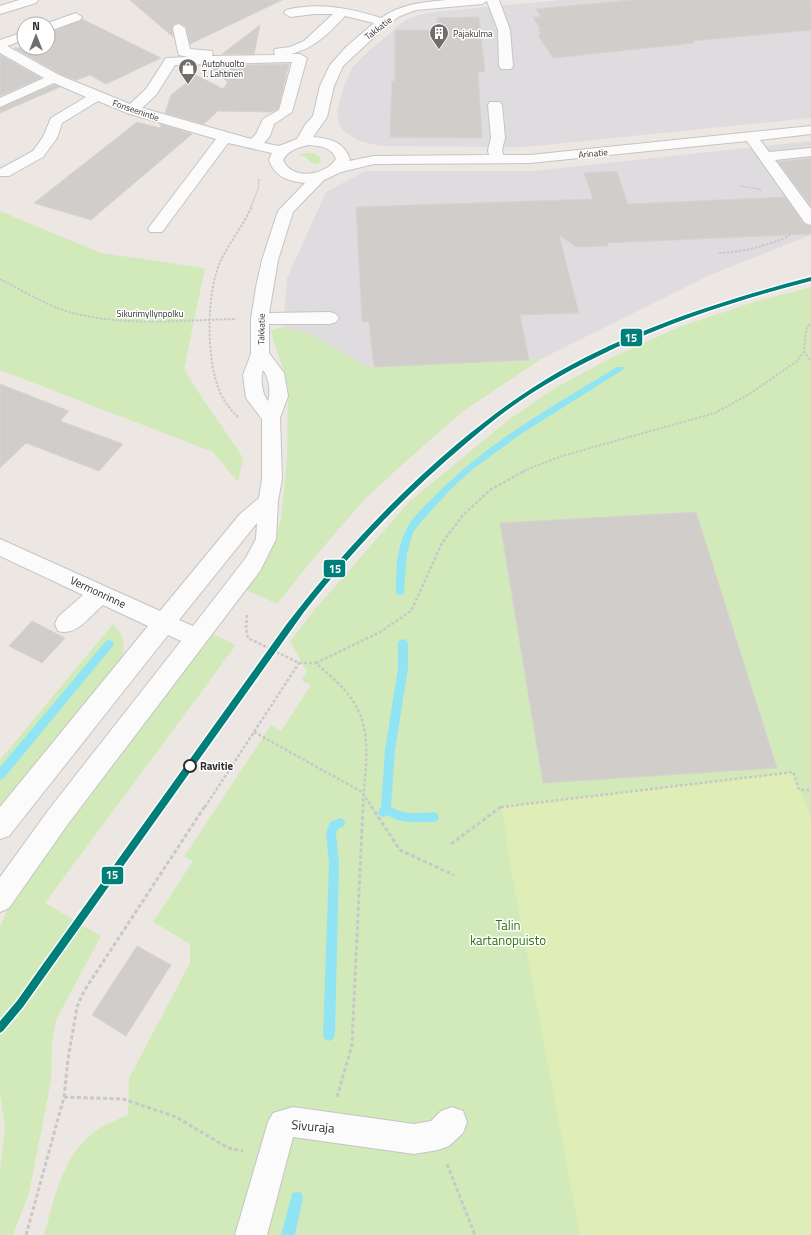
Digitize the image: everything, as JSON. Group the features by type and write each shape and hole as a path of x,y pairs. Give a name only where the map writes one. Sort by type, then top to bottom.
{"street":[{"path":"0,10 32,0"},
{"path":"310,0 338,10 383,22"},
{"name":"Takkatie","path":"303,142 310,128 320,117 327,86 337,65 351,50 383,22 405,10 428,2 482,0"},
{"path":"493,0 504,30 506,66"},
{"path":"290,13 309,10 338,10"},
{"path":"179,28 184,52 195,54 284,52 304,48 313,42 338,10"},
{"path":"56,24 76,18"},
{"path":"0,46 16,39"},
{"name":"Fonseenintie","path":"0,46 24,64 132,110 225,138 274,149"},
{"path":"132,110 151,92 171,61 300,58 285,112 268,122 263,136 253,145"},
{"path":"0,103 54,78"},
{"path":"4,173 38,154 50,138 56,121 97,96"},
{"path":"496,105 498,138 495,150 497,160"},
{"path":"320,117 343,159 338,168"},
{"name":"Arinatie","path":"319,177 338,168 374,160 530,160 811,130"},
{"path":"751,137 811,220"},
{"path":"156,229 225,138"},
{"name":"Arinatie","path":"303,142 315,141 337,150 374,160"},
{"path":"274,149 303,142"},
{"name":"Takkatie","path":"274,149 283,183 282,199 286,211"},
{"path":"766,157 811,152"},
{"path":"283,183 300,178 319,177"},
{"name":"Takkatie","path":"271,418 255,398 252,375 260,354 260,319 265,280 286,211 319,177"},
{"path":"260,319 330,318"},
{"name":"Takkatie","path":"260,354 275,373 278,383 279,396 271,418 273,466 268,501"},
{"path":"0,827 163,622 247,520 268,501"},
{"path":"0,899 59,816 253,565 264,543 268,501"},
{"name":"Vermonrinne","path":"0,547 196,638"},
{"path":"66,624 100,594"},
{"name":"Sivuraja","path":"250,1235 279,1133 284,1124 293,1122 328,1126 414,1139 438,1135 452,1122"}],"path":[{"path":"239,418 226,404 219,390 212,354 212,289 214,278 220,263 257,195 259,159 274,149"},
{"path":"740,186 759,189 764,195"},
{"path":"719,253 734,253 758,249 789,236 791,233 786,227"},
{"name":"Sikurimyllynpolku","path":"0,279 67,311 102,319 128,322 260,319"},
{"path":"247,612 246,629 248,638 299,663 316,663 380,632 411,611 418,599 426,577 442,543 463,515 490,490 520,472 562,456 715,412 751,393 797,361 804,352 806,330 811,322"},
{"path":"804,352 811,360"},
{"path":"26,1235 64,1097 68,1060 77,1007 84,991 299,663"},
{"path":"316,663 344,688 361,714 365,725 366,740 362,792 352,1045 328,1126"},
{"path":"254,732 362,792 400,850 454,876"},
{"path":"451,844 502,806 793,772 799,790 811,790"},
{"path":"64,1097 122,1099 176,1117 207,1137 228,1148 273,1157"},
{"path":"455,1187 475,1235"}],"shaded area":[{"path":"560,0 811,0 811,118 524,147 381,146 359,141 343,130 339,124 337,112 344,86 352,68 363,56 404,21 418,15 435,12"},
{"path":"811,141 811,235 712,274 541,359 366,367 311,334 283,327 287,278 326,192 365,171 534,171"}],"green space":[{"path":"314,153 320,157 321,161 317,164 311,163 306,157 298,155"},
{"path":"0,211 101,253 205,268 184,369 243,458 238,482 213,452 0,370"},
{"name":"Talin kartanopuisto","path":"811,287 811,1235 44,1235 62,1176 77,1149 87,1138 100,1128 128,1115 129,1078 190,963 190,944 153,922 193,861 184,857 271,725 281,731 311,685 301,680 307,672 290,641 316,608 409,502 507,421 555,388 613,357 679,327 757,301"},
{"path":"283,327 311,334 367,367 541,359 462,412 364,500 313,559 277,604 246,590 267,560 273,547 281,519 287,459 288,388 271,330"},
{"path":"113,624 120,632 124,643 122,658 0,810 0,760"},
{"path":"213,634 236,645 45,903 101,936 56,1020 52,1043 51,1081 29,1193 13,1235 0,1235 0,1171 5,1127 0,1094 0,927 7,910 20,889"},
{"path":"793,772 811,818 811,1235 580,1235 510,863 502,806"}],"building":[{"path":"130,0 282,0 190,44 186,27 180,23 174,24 172,28 173,37"},
{"path":"631,0 811,0 811,30 693,41 694,43 553,58 538,35 541,34 538,30 541,30 533,17 541,17 536,9"},
{"path":"479,17 485,72 478,72 482,138 390,137 392,81 395,81 395,30 438,30 437,18"},
{"path":"82,19 161,58 106,84 90,75 76,80 60,74 28,56 56,56 56,30"},
{"path":"260,25 254,54 222,54"},
{"path":"0,55 41,78 0,96"},
{"path":"289,64 278,109 272,112 218,111 204,124 165,113 171,95 196,75 223,89 228,82 208,66"},
{"path":"54,85 60,87 0,113 0,108"},
{"path":"137,122 160,128 161,124 192,134 91,220 34,203"},
{"path":"811,158 811,206 778,162"},
{"path":"617,172 628,204 785,197 804,224 811,226 811,234 607,243 608,246 576,247 559,235 579,313 520,315 529,360 374,367 369,321 362,322 356,207 593,199 584,173"},
{"path":"0,384 69,411 60,421 123,444 99,471 26,443 0,468"},
{"path":"696,512 777,768 543,783 500,523"},
{"path":"32,621 65,638 42,663 9,646"},
{"path":"137,946 171,965 126,1036 92,1015"}],"waterway":[{"path":"400,592 402,554 409,532 418,519 448,487 471,467 518,432 620,369"},
{"path":"386,809 390,750 403,668 403,643"},
{"path":"0,775 109,644"},
{"path":"383,812 386,809"},
{"path":"386,809 403,817 434,817"},
{"path":"329,1035 334,864 331,833 334,826 340,823"},
{"path":"288,1235 297,1198"}],"transit line":[{"name":"15","path":"0,1028 20,1004 302,610 370,530 429,472 471,436 529,392 562,372 595,355 630,338 701,311 774,288 811,279"}],"place":[{"name":"Pajakulma","path":"439,50"},
{"name":"Autohuolto T. Lahtinen","path":"188,85"},
{"name":"Ravitie","path":"190,766"}]}
